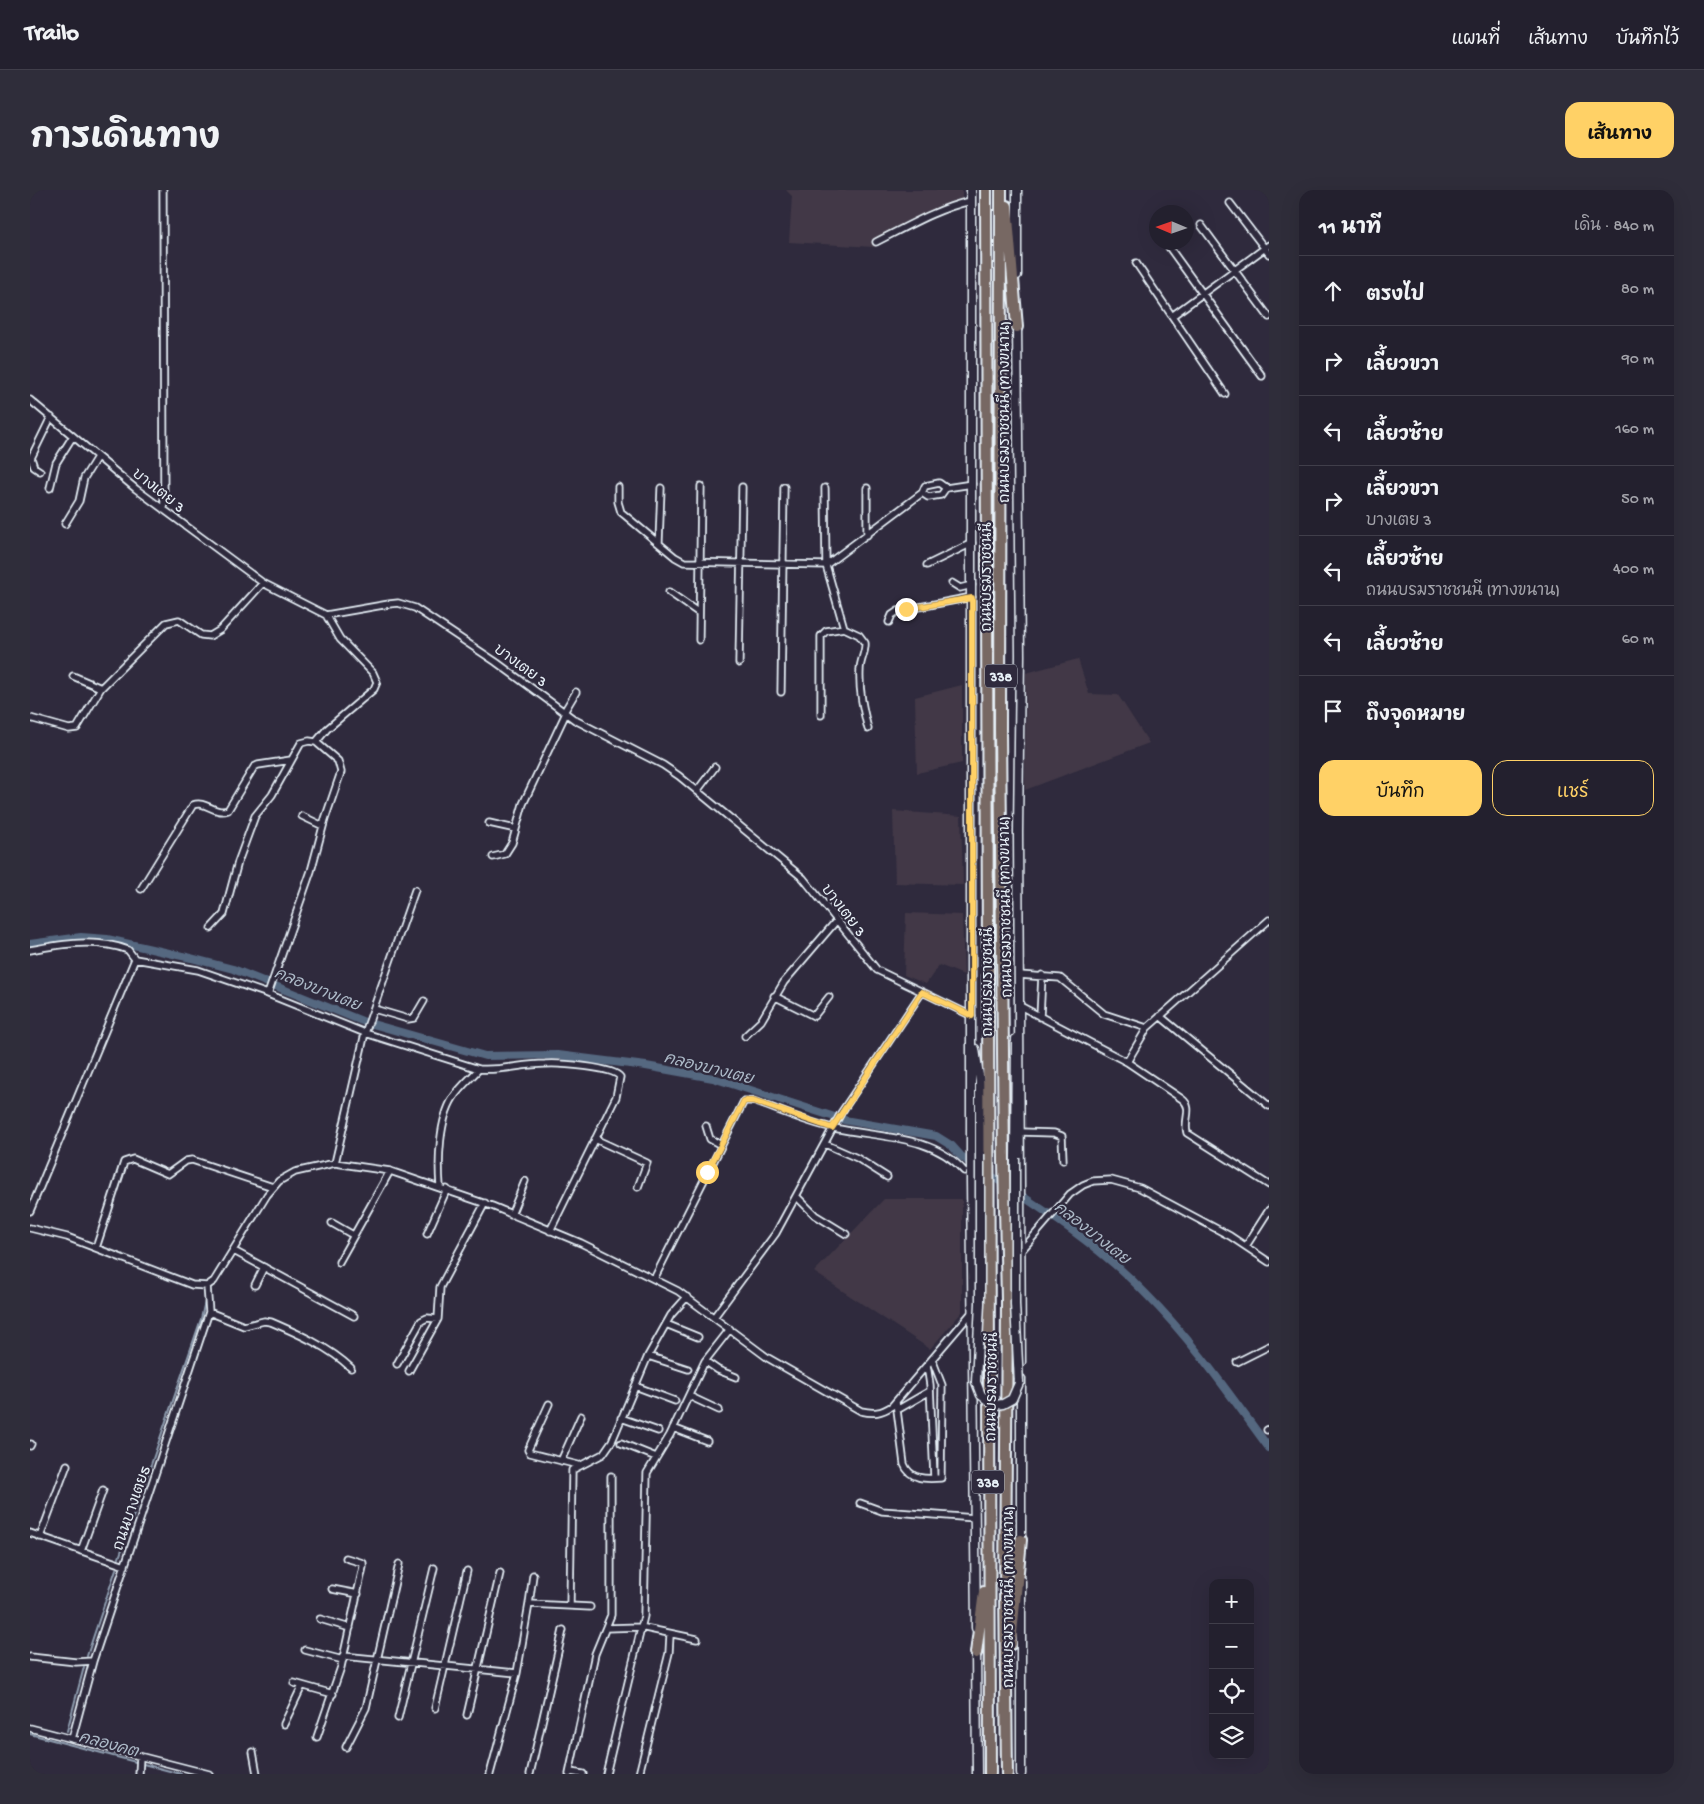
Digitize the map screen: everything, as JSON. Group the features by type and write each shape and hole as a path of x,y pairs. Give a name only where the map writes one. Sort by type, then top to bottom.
{"highway":[{"name":"ถนนบรมราชชนนี","path":"986,190 984,1155 989,1190 990,1774"},
{"name":"ถนนบรมราชชนนี","path":"1001,190 1000,729 1004,1202 1007,1300 1004,1592 1007,1774"},
{"path":"1005,190 1017,327"},
{"path":"1007,1684 1021,1540"},
{"path":"976,1653 989,1555"}],"main road":[{"name":"338","path":"971,190 971,1181 977,1774"},
{"name":"ถนนบรมราชชนนี (ทางขนาน)","path":"1017,190 1020,655 1018,832 1022,1184 1021,1774"},
{"path":"972,1020 980,1082 984,1155 976,1382 981,1395 994,1405 1003,1404 1012,1399 1019,1382 1015,1304 1015,1050 1020,1003"}],"street":[{"path":"163,190 164,510"},
{"path":"876,242 919,220 957,204 971,201"},
{"path":"1230,203 1267,246 1269,254"},
{"path":"1201,225 1269,317"},
{"path":"1172,316 1267,246"},
{"path":"1171,250 1262,376"},
{"path":"1136,263 1225,394"},
{"name":"บางเตย 3","path":"31,404 51,417 164,510 264,584 326,615 389,604 407,604 496,662 588,728 663,765 803,878 870,964 883,974 922,992 972,1020"},
{"path":"40,471 34,467 31,458 51,417"},
{"path":"50,488 56,463 73,436"},
{"path":"65,524 79,501 84,478 97,456"},
{"path":"618,487 618,502 621,512 679,560 700,563 826,565 922,493 925,486 939,484 946,488 972,484"},
{"path":"699,640 701,486"},
{"path":"740,663 742,487"},
{"path":"781,692 784,487"},
{"path":"659,542 661,488"},
{"path":"825,488 826,565 844,628"},
{"path":"867,488 867,535"},
{"path":"922,493 928,497 941,495 946,488"},
{"path":"927,565 972,543"},
{"path":"952,583 960,588 972,585"},
{"path":"30,718 69,729 77,728 102,688 166,623 179,620 201,635 210,636 220,630 264,584"},
{"path":"669,592 699,613"},
{"path":"889,622 892,615 898,611 972,598"},
{"path":"211,928 224,914 238,862 255,816 272,795 301,743 316,742 327,729 374,689 378,682 373,673 340,639 326,615"},
{"path":"821,715 821,636 826,631 844,628 858,635 865,643 860,668 860,683 861,699 868,729"},
{"path":"73,676 102,688"},
{"path":"493,858 505,854 508,850 523,804 576,692"},
{"path":"269,992 311,871 341,767 316,742"},
{"path":"141,889 193,805 202,803 218,811 228,810 254,767 291,760"},
{"path":"697,791 715,767"},
{"path":"302,816 323,826"},
{"path":"489,823 516,829"},
{"path":"335,1163 366,1031 415,890"},
{"path":"745,1036 761,1021 774,996 837,920"},
{"path":"1127,1062 1147,1028 1269,920"},
{"path":"30,950 65,943 95,944 128,950 135,959 198,970 269,992 366,1031 479,1069 490,1070 544,1064 616,1073 620,1081 616,1096 550,1231"},
{"path":"30,1211 135,959"},
{"path":"1019,975 1042,975 1064,980 1104,1014 1147,1028"},
{"path":"1040,1017 1042,975"},
{"path":"714,1317 776,1234 841,1113 922,992"},
{"path":"774,996 814,1016 829,996"},
{"path":"374,1009 408,1019 414,1018 424,1001"},
{"path":"1020,1003 1040,1017 1127,1062 1186,1102 1189,1111 1186,1127 1187,1133 1269,1185"},
{"path":"1160,1016 1269,1106"},
{"path":"440,1186 439,1150 446,1116 452,1100 479,1069"},
{"path":"654,1280 744,1101 753,1101 834,1126 923,1144 952,1161 964,1171"},
{"path":"706,1126 710,1138 721,1145"},
{"path":"1021,1132 1054,1133 1062,1136 1063,1160"},
{"path":"595,1139 647,1163 638,1187"},
{"path":"825,1144 857,1158 887,1177"},
{"path":"96,1248 124,1162 128,1160 133,1159 168,1174 186,1161 192,1160 273,1187"},
{"path":"30,1228 67,1237 192,1285 207,1286 219,1275 273,1187 295,1172 335,1163 390,1171 440,1186 485,1203 550,1231 687,1296 740,1338 796,1376 861,1411 882,1413 896,1402 972,1312"},
{"path":"339,1262 390,1171"},
{"path":"1021,1251 1056,1210 1083,1185 1103,1180 1123,1182 1140,1188 1246,1246 1269,1262"},
{"path":"511,1215 525,1181"},
{"path":"427,1234 447,1189"},
{"path":"797,1197 814,1215 846,1234"},
{"path":"409,1371 438,1319 440,1287 485,1203"},
{"path":"1246,1246 1269,1210"},
{"path":"332,1223 354,1235"},
{"path":"234,1251 354,1316"},
{"path":"255,1285 264,1267"},
{"name":"ถนนบางเตย5","path":"72,1739 93,1661 209,1312 207,1286"},
{"path":"570,1606 570,1477 572,1470 578,1465 603,1454 648,1356 666,1324 687,1296"},
{"path":"209,1312 244,1326 264,1321 271,1322 339,1356 352,1368"},
{"path":"397,1364 421,1321 426,1318 438,1319"},
{"path":"666,1324 698,1338"},
{"path":"606,1774 644,1616 646,1478 650,1467 673,1428 705,1361 730,1329"},
{"path":"1237,1362 1269,1346"},
{"path":"648,1356 688,1370"},
{"path":"896,1402 906,1469 918,1478 942,1476 942,1384 932,1359"},
{"path":"705,1361 718,1370 736,1377"},
{"path":"927,1366 934,1478"},
{"path":"635,1386 675,1401"},
{"path":"897,1410 930,1391"},
{"path":"689,1396 719,1410"},
{"path":"549,1404 528,1450 530,1453 578,1465"},
{"path":"560,1461 581,1416"},
{"path":"621,1418 658,1431"},
{"path":"673,1428 707,1441"},
{"path":"932,1430 942,1431"},
{"path":"621,1443 656,1457"},
{"path":"40,1537 67,1465"},
{"path":"583,1774 569,1773 595,1654 611,1615 611,1476"},
{"path":"81,1551 103,1490"},
{"path":"860,1503 882,1511 975,1518"},
{"path":"30,1533 125,1566"},
{"path":"317,1737 333,1694 358,1594 363,1562 346,1558"},
{"path":"346,1748 366,1708 399,1564"},
{"path":"398,1718 434,1568"},
{"path":"435,1708 443,1666 467,1570"},
{"path":"467,1715 500,1573"},
{"path":"490,1774 517,1673 533,1575"},
{"path":"332,1589 358,1594"},
{"path":"529,1604 590,1607"},
{"path":"320,1620 350,1628"},
{"path":"606,1628 640,1627 670,1635 697,1639"},
{"path":"530,1774 563,1630"},
{"path":"639,1774 669,1653 670,1635"},
{"path":"305,1650 343,1658 378,1659 517,1673"},
{"path":"30,1657 76,1662 93,1661"},
{"path":"294,1683 333,1694"},
{"path":"284,1724 302,1686"},
{"path":"30,1728 209,1774"},
{"path":"253,1752 257,1774"},
{"path":"140,1757 140,1771"}],"shaded area":[{"path":"786,190 962,190 962,200 874,247 789,242 792,196"},
{"path":"1078,659 1089,694 1118,695 1149,743 1025,790 1026,673"},
{"path":"962,685 962,763 917,773 915,697"},
{"path":"893,811 961,816 963,885 895,883"},
{"path":"906,913 962,915 964,975 939,965 926,984 904,975"},
{"path":"884,1199 962,1199 962,1312 930,1349 814,1272"}],"waterway":[{"name":"คลองบางเตย","path":"30,944 81,937 107,939 191,958 233,969 362,1021 485,1056 558,1055 646,1066 713,1078 844,1120 936,1136 952,1146 961,1156 975,1166"},
{"name":"คลองบางเตย","path":"987,1173 1070,1229 1128,1276 1180,1330 1269,1448"},
{"path":"119,1558 201,1319 205,1301"},
{"path":"87,1656 116,1569"},
{"path":"67,1731 84,1667"},
{"name":"คลองคต","path":"30,1734 181,1774"}],"route":[{"path":"707,1172 744,1101 753,1101 832,1128 922,992 972,1016 972,598 906,609"}]}
